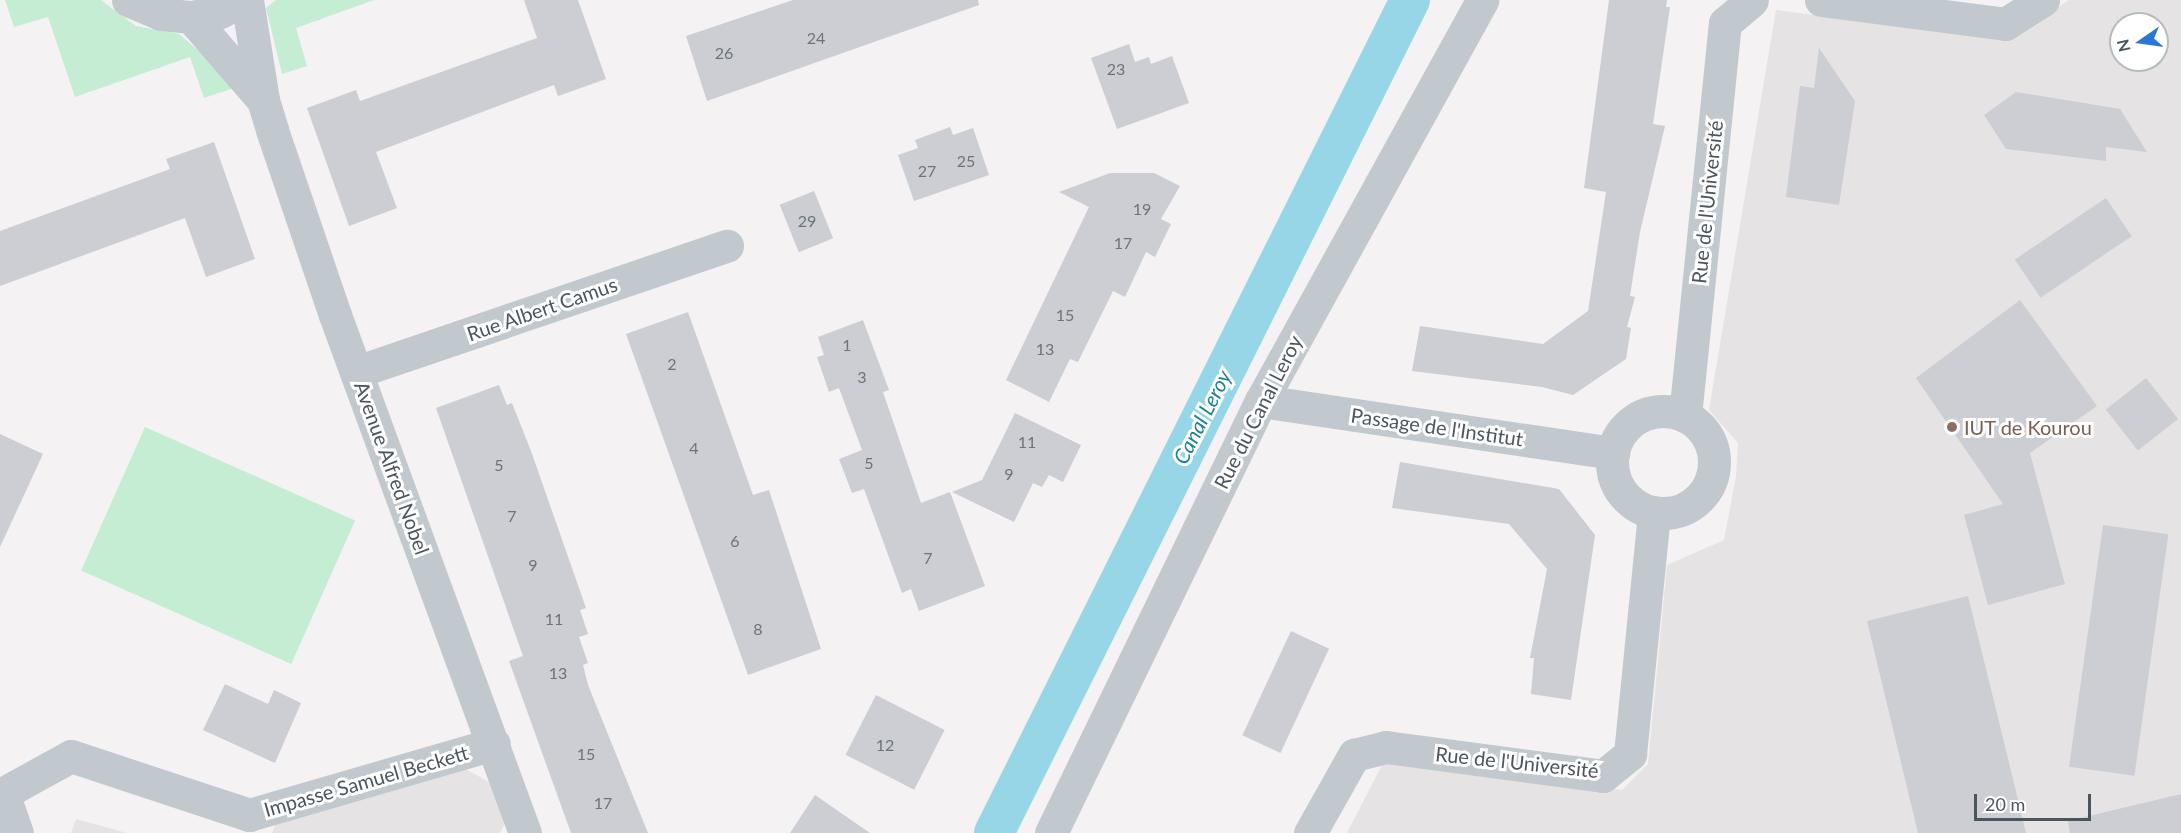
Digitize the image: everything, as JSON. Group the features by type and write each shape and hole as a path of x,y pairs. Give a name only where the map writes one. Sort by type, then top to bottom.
{"street":[{"path":"128,0 161,14 191,16 220,12 246,0"},
{"name":"Avenue Alfred Nobel","path":"246,0 263,100 356,372 525,833"},
{"name":"Rue du Canal Leroy","path":"1051,833 1261,400 1482,0"},
{"name":"Rue de l'Université","path":"1685,416 1725,23 1752,0"},
{"path":"1821,0 2005,24 2043,0"},
{"name":"Avenue Alfred Nobel","path":"191,16 263,100"},
{"name":"Rue Albert Camus","path":"356,372 727,246"},
{"name":"Passage de l'Institut","path":"1261,400 1613,453"},
{"path":"1659,411 1685,416 1708,438 1714,453 1710,483 1693,504 1681,511 1653,512 1635,505 1621,491 1613,473 1613,453 1624,429 1639,417 1659,411"},
{"name":"Rue de l'Université","path":"1311,833 1354,755 1386,747 1603,776 1630,754 1653,512"},
{"name":"Impasse Samuel Beckett","path":"17,833 2,794 71,756 249,814 494,744"}],"shaded area":[{"name":"IUT de Kourou","path":"2069,0 2181,0 2181,833 1347,833 1383,763 1622,790 1648,764 1667,565 1724,540 1736,476 1738,443 1709,410 1776,10 2008,40"},
{"path":"448,759 494,785 510,812 500,833 272,833 277,821"},
{"path":"76,819 127,833 71,833"}],"green space":[{"path":"5,0 101,0 136,26 179,34 240,86 204,98 190,57 75,97 48,17 14,27"},
{"path":"276,0 374,0 296,28 307,66 282,74 266,8"},
{"path":"145,427 355,521 291,664 81,570"}],"building":[{"path":"524,0 578,0 606,79 558,96 554,85 376,152 397,208 349,226 307,108 356,90 360,101 537,38"},
{"path":"793,0 978,0 979,5 707,101 686,36"},
{"path":"1609,0 1667,0 1666,7 1670,7 1653,124 1665,126 1640,232 1630,296 1635,297 1627,327 1631,328 1626,359 1573,395 1542,387 1412,371 1420,326 1543,344 1588,311 1606,192 1584,188"},
{"path":"1129,44 1135,62 1149,57 1151,64 1172,56 1189,103 1117,129 1091,58"},
{"path":"1819,48 1855,101 1839,205 1786,197 1800,86 1814,88"},
{"path":"2016,92 2120,109 2147,152 2106,147 2106,161 2006,149 1984,115"},
{"path":"950,127 953,135 973,128 989,175 914,201 898,155 918,148 915,140"},
{"path":"214,142 255,259 206,277 185,218 0,286 0,231 170,169 166,159"},
{"path":"1110,173 1154,173 1180,186 1161,219 1171,224 1155,257 1146,252 1125,297 1113,291 1078,362 1070,359 1049,402 1006,380 1089,207 1059,192"},
{"path":"814,191 833,238 799,252 780,205"},
{"path":"2106,198 2132,236 2041,298 2015,260"},
{"path":"2020,300 2097,406 2030,453 2065,584 1988,605 1964,515 2003,504 1916,378"},
{"path":"688,312 753,495 769,490 821,649 748,675 626,334"},
{"path":"863,320 889,390 883,392 921,503 950,492 985,586 919,611 911,589 902,593 864,489 852,493 839,459 862,450 839,388 829,392 817,357 824,355 818,337"},
{"path":"2146,378 2178,419 2138,450 2106,409"},
{"path":"499,385 507,405 512,403 531,451 586,608 580,610 588,634 579,637 588,663 583,665 588,685 648,833 571,833 509,661 523,656 436,408"},
{"path":"1015,413 1081,445 1063,482 1049,475 1042,487 1033,483 1014,522 952,492 982,480"},
{"path":"0,434 43,454 0,547"},
{"path":"1400,462 1559,489 1595,535 1571,700 1531,694 1534,658 1530,658 1547,569 1509,524 1392,508"},
{"path":"2103,525 2168,534 2134,776 2069,767"},
{"path":"1968,596 2026,833 1918,833 1867,621"},
{"path":"1291,631 1329,649 1280,753 1242,735"},
{"path":"225,684 268,704 274,690 301,703 275,763 203,730"},
{"path":"876,695 945,730 914,790 846,755"},
{"path":"2181,794 2181,833 2070,833 2068,821"},
{"path":"815,795 870,833 790,833"}],"waterway":[{"name":"Canal Leroy","path":"994,833 1410,0"}],"place":[{"name":"IUT de Kourou","path":"1952,427"}]}
